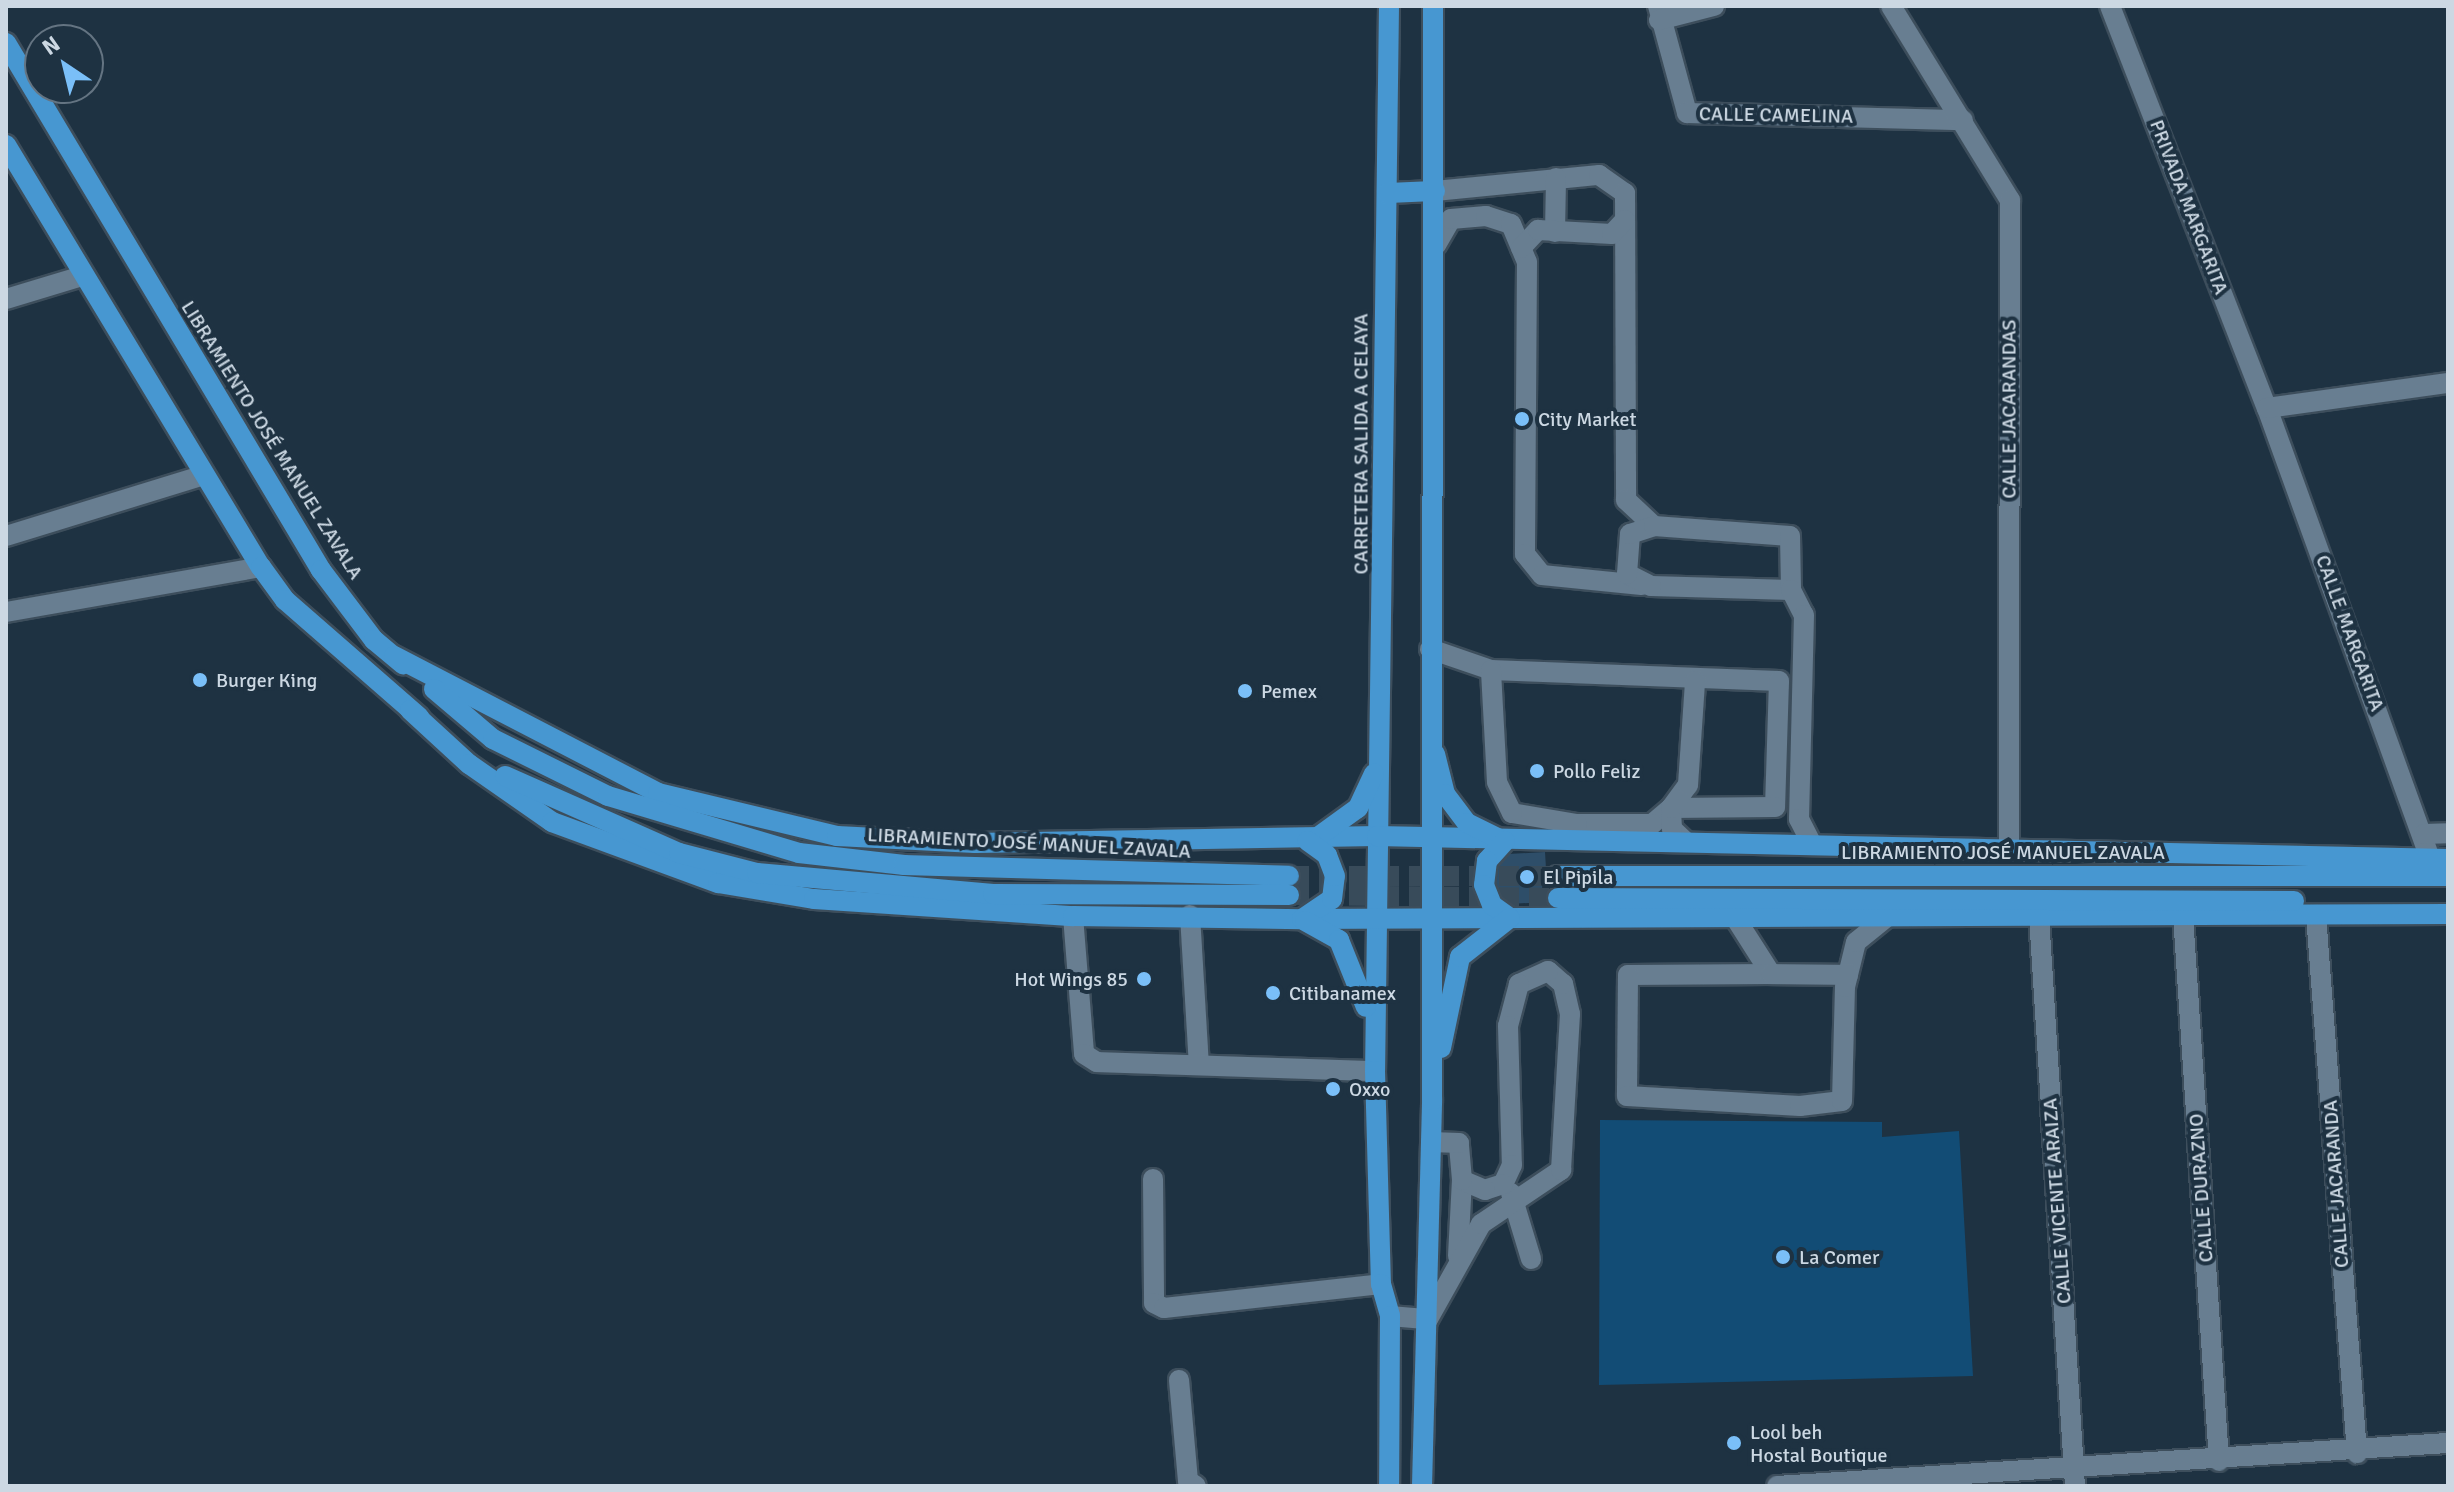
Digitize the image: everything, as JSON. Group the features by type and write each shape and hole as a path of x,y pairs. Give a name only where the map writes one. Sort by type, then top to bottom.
{"main road":[{"name":"CARRETERA SALIDA A CELAYA","path":"1375,1071 1377,836 1383,730 1389,6"},
{"path":"1422,1486 1432,1100 1427,727 1436,245 1433,6"},
{"name":"LIBRAMIENTO JOSÉ MANUEL ZAVALA","path":"6,43 274,497 321,570 394,656 493,739 608,796 723,835 904,865 1289,885 993,894 757,873 586,816 514,781 410,710 285,600 201,476 6,145"},
{"path":"1387,193 1435,191"},
{"path":"394,656 577,757 739,818 837,836 960,843 1308,841 1377,836 1505,841 2009,845 2439,859"},
{"path":"410,710 469,764 552,822 718,883 829,900 1073,916 1190,915 1302,919 2448,914"},
{"path":"1427,727 1445,794 1467,823 1505,841"},
{"path":"1308,841 1358,808 1371,788 1383,730"},
{"path":"1302,919 1332,899 1335,876 1327,855 1308,841"},
{"path":"1505,841 1487,861 1484,885 1492,905 1510,918"},
{"name":"LIBRAMIENTO JOSÉ MANUEL ZAVALA","path":"1557,876 2448,876"},
{"path":"1558,898 2448,901"},
{"path":"1432,1100 1460,957 1510,918"},
{"path":"1302,919 1339,940 1363,986 1375,1071 1381,1284 1390,1316 1389,1486"}],"street":[{"path":"1659,13 1714,6"},
{"name":"CALLE JACARANDAS","path":"1891,6 2010,200 2009,845"},
{"name":"PRIVADA MARGARITA","path":"2110,6 2267,408"},
{"name":"CALLE CAMELINA","path":"1659,13 1687,113 1963,120"},
{"path":"1435,191 1599,175 1625,193 1626,500 1654,526"},
{"path":"1555,232 1556,178"},
{"path":"1436,245 1451,219 1486,216 1511,224 1521,248 1525,554 1542,575 1566,581 1791,590"},
{"path":"1521,248 1538,230 1612,234 1625,220"},
{"path":"6,299 82,276"},
{"path":"2267,408 2448,383"},
{"name":"CALLE MARGARITA","path":"2267,408 2424,834 2439,859"},
{"path":"6,536 201,476"},
{"path":"1651,586 1627,574 1630,534 1654,526 1790,536 1791,590 1804,615 1799,819 1811,843"},
{"path":"6,612 261,567"},
{"path":"1430,649 1491,670 1695,681 1779,681 1775,807 1671,808"},
{"path":"1491,670 1497,782 1512,813 1577,824 1652,824 1671,808 1688,785 1695,681"},
{"path":"1671,808 1672,829 1685,841"},
{"path":"2424,834 2448,833"},
{"path":"1190,915 1199,1065"},
{"name":"CALLE DURAZNO","path":"2183,915 2219,1461"},
{"name":"CALLE JACARANDA","path":"2316,915 2357,1453"},
{"path":"1073,916 1084,1054 1097,1062 1375,1071"},
{"path":"1848,975 1628,975 1627,1096 1800,1106 1842,1101 1848,975 1856,942 1888,916"},
{"name":"CALLE VICENTE ARAIZA","path":"2039,916 2075,1478"},
{"path":"1736,919 1771,974"},
{"path":"1458,1256 1481,1224 1561,1170 1570,1014 1563,984 1548,971 1519,984 1508,1026 1512,1165 1503,1184 1485,1190 1462,1180"},
{"path":"1390,1316 1428,1319 1451,1287 1458,1256 1462,1180 1459,1143 1431,1142"},
{"path":"1153,1179 1154,1303 1164,1308 1381,1284"},
{"path":"1503,1184 1519,1200 1531,1259"},
{"path":"1179,1380 1188,1481 1196,1486"},
{"path":"1777,1486 2075,1478 2219,1461 2357,1453 2448,1443"}],"shaded area":[{"path":"1545,852 1548,902 1508,904 1493,885 1496,866 1508,854"}],"building":[{"name":"La Comer","path":"1600,1120 1882,1122 1882,1137 1959,1131 1973,1376 1599,1385"}],"tunnel":[{"path":"1289,876 1557,876"},
{"path":"1289,895 1558,898"}],"place":[{"name":"City Market","path":"1522,419"},
{"name":"Burger King","path":"200,680"},
{"name":"Pemex","path":"1245,691"},
{"name":"Pollo Feliz","path":"1537,771"},
{"name":"El Pipila","path":"1527,877"},
{"name":"Hot Wings 85","path":"1144,979"},
{"name":"Citibanamex","path":"1273,993"},
{"name":"Oxxo","path":"1333,1089"},
{"name":"La Comer","path":"1783,1257"},
{"name":"Lool beh Hostal Boutique","path":"1734,1443"}]}
